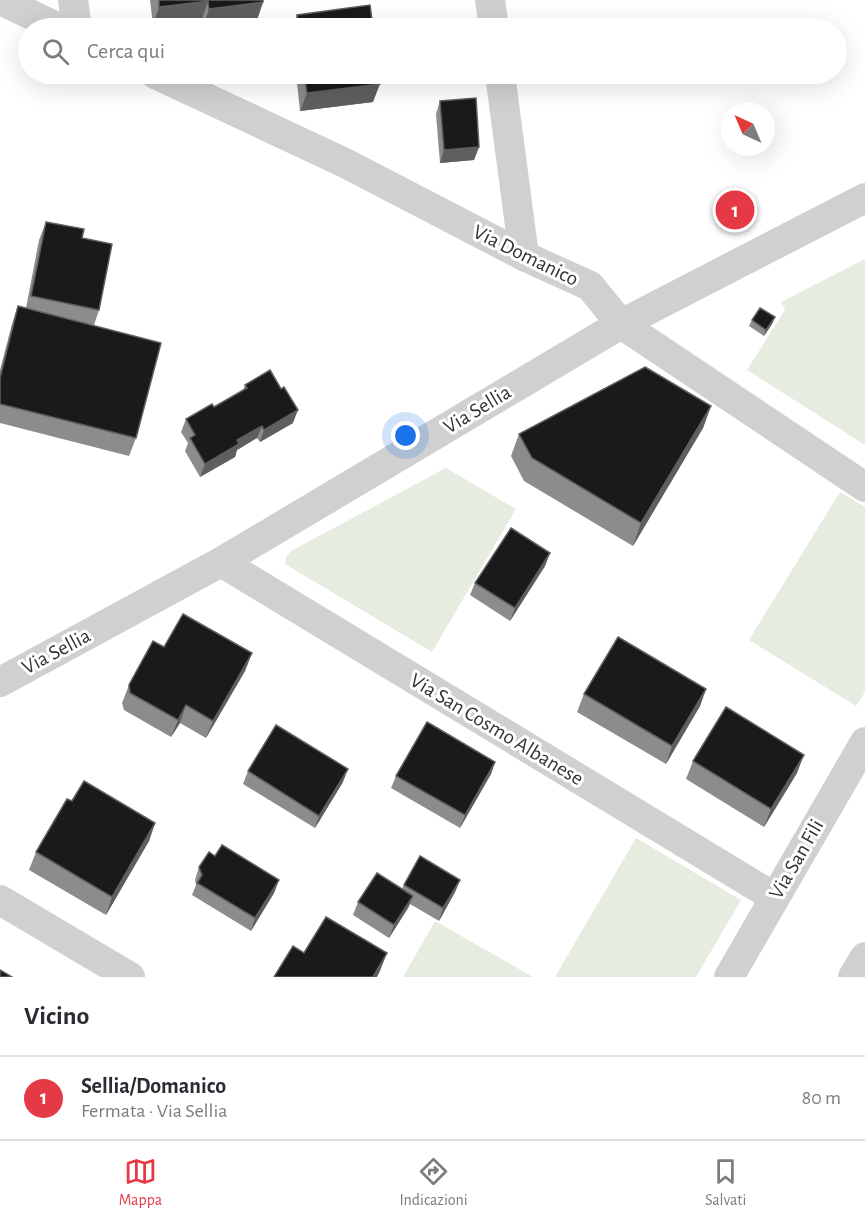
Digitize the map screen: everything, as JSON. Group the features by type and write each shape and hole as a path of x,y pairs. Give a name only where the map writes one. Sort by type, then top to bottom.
{"street":[{"path":"0,0 38,18"},
{"path":"73,0 76,18"},
{"path":"490,0 493,18"},
{"name":"Via Domanico","path":"176,84 345,163 524,256 590,286 621,324 865,487"},
{"path":"501,84 524,256"},
{"name":"Via Sellia","path":"0,682 221,562 621,324 865,198"},
{"name":"Via San Cosmo Albanese","path":"221,562 774,897"},
{"name":"Via San Fili","path":"729,977 865,742"},
{"path":"0,900 130,977"},
{"path":"853,977 865,957"}],"shaded area":[{"path":"865,259 865,445 747,370 785,310 781,302"},
{"path":"446,468 516,509 432,652 285,564 286,557 291,551"},
{"path":"840,492 865,507 865,692 856,706 749,640"},
{"path":"636,838 741,900 696,977 555,977"},
{"path":"435,921 533,977 403,977"}],"building":[{"path":"159,0 263,0 263,2 209,9 208,1 159,7"},
{"path":"370,5 372,18 297,18 297,15"},
{"path":"306,84 380,84 307,93"},
{"path":"476,98 479,147 444,150 440,101"},
{"path":"46,222 84,229 82,238 112,244 99,310 31,296"},
{"path":"18,306 161,343 136,438 0,404 0,378"},
{"path":"760,308 775,317 766,330 752,320"},
{"path":"645,367 711,406 641,523 532,458 519,434"},
{"path":"270,370 281,389 284,387 298,410 264,430 262,426 237,440 239,444 205,464 190,438 195,435 186,419 212,404 214,407 247,388 245,385"},
{"path":"511,528 550,553 515,608 475,583"},
{"path":"183,614 252,653 213,721 186,705 178,720 130,693 129,685 153,641 164,647"},
{"path":"618,637 706,689 672,746 584,694"},
{"path":"726,707 804,755 771,809 693,761"},
{"path":"427,722 495,762 465,815 396,776"},
{"path":"276,725 348,769 319,816 248,771"},
{"path":"84,781 155,823 112,897 36,852 67,799 72,801"},
{"path":"222,845 279,880 255,918 197,883 202,875 199,867 209,852 215,856"},
{"path":"420,856 460,880 443,908 404,885"},
{"path":"377,873 413,896 394,925 358,902"},
{"path":"326,917 387,953 373,977 274,977 293,946 304,953"},
{"path":"0,970 12,977 0,977"}],"place":[{"name":"Sellia/Domanico","path":"735,210"}]}
